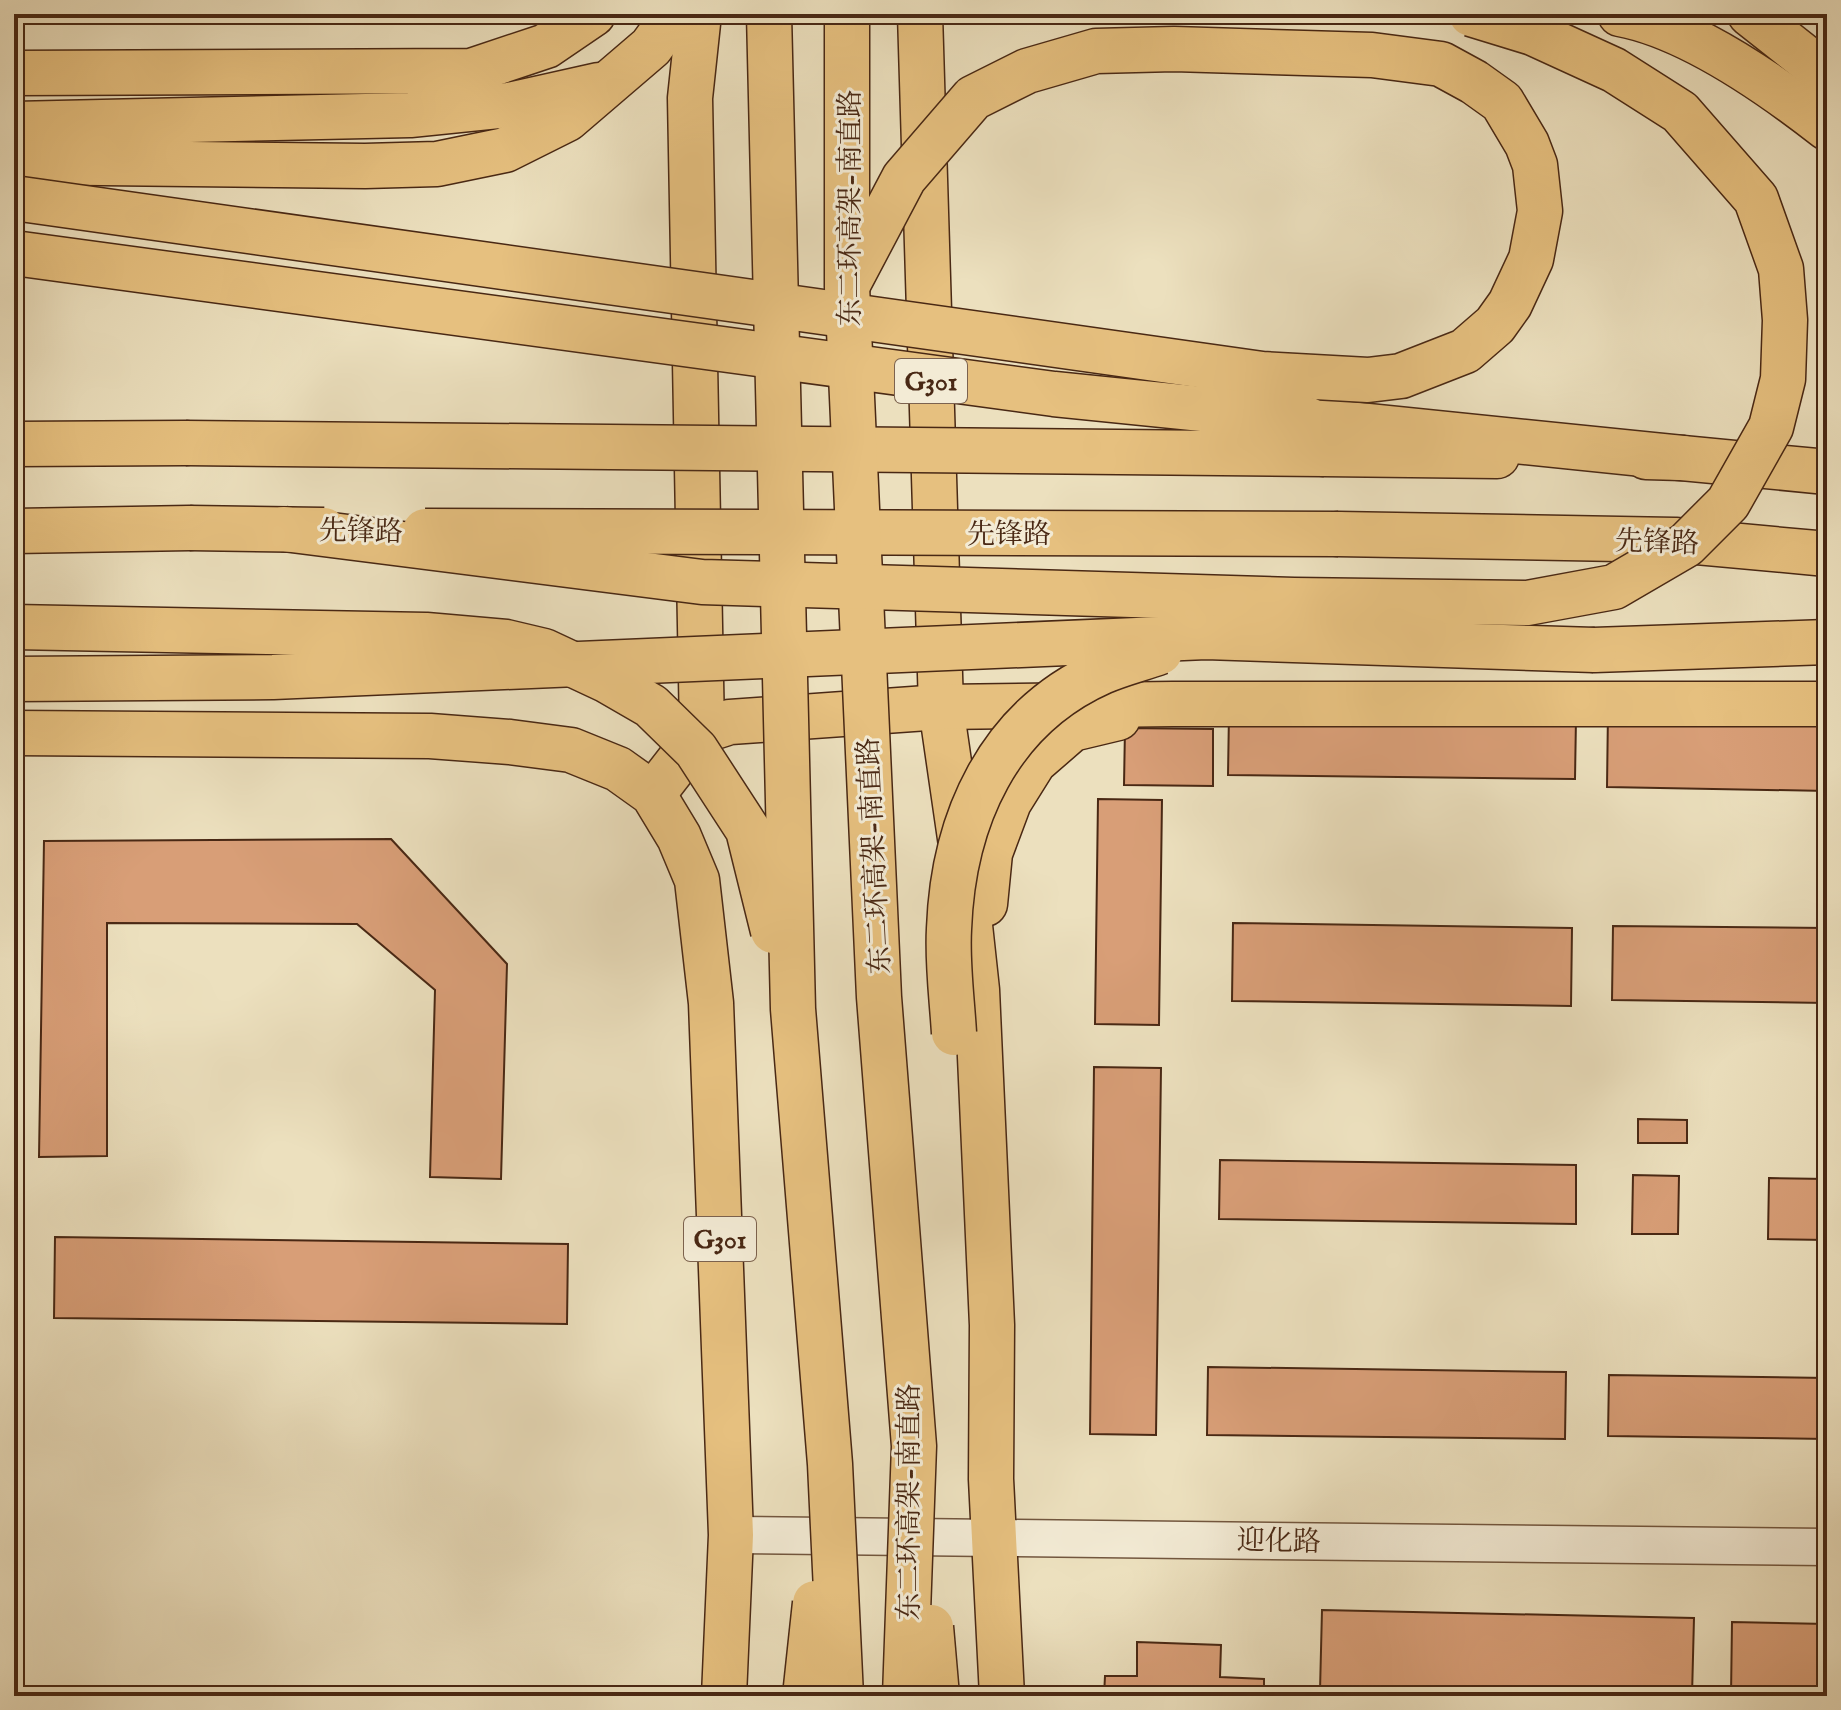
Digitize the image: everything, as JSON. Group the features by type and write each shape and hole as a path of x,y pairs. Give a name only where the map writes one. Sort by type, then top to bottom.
{"main road":[{"path":"14,73 471,71 546,46 593,14"},
{"path":"14,162 365,166 437,164 505,150 567,119 651,47 675,14"},
{"path":"699,14 690,98 702,731"},
{"path":"769,14 793,1009 830,1464 841,1696"},
{"name":"东二环高架-南直路","path":"847,14 847,286 879,997 914,1446 905,1696"},
{"name":"G301","path":"920,14 941,707 962,852 977,990 992,1325 991,1479 1002,1696"},
{"path":"284,529 702,582 1294,600 1527,603 1614,587 1686,545 1728,503 1771,427 1783,379 1785,320 1781,269 1756,199 1680,112 1614,70 1533,33 1471,14"},
{"path":"1620,14 1705,46 1827,128"},
{"path":"1750,14 1827,75"},
{"path":"14,198 1262,374 1368,380 1401,376 1434,365 1465,351 1495,325 1510,304 1531,259 1540,211 1539,185 1527,144 1502,102 1441,64 1372,55 1174,49 1096,51 1027,71 973,98 904,178 847,286"},
{"path":"14,124 410,115 509,105 613,82"},
{"path":"14,253 1038,392 1317,437"},
{"path":"14,444 1317,437 1682,458 1827,472"},
{"name":"先锋路","path":"14,531 190,528 456,532 1338,534 1675,540 1827,554"},
{"path":"14,627 440,636 506,642 544,651 606,680 651,706 696,750 748,830 793,1009"},
{"path":"991,1479 966,1291 948,932 955,871 967,824 994,765 1009,742 1031,718 1065,693 1102,672 1206,637"},
{"path":"14,679 273,677 1206,637 1594,650 1827,642"},
{"path":"977,990 990,853 1009,802 1034,762 1072,729 1173,704"},
{"path":"14,733 430,736 510,742 571,750 618,769 653,794 702,731 730,722 941,707 1827,704"},
{"name":"G301","path":"653,794 679,837 697,880 711,1003 731,1535 724,1696"},
{"path":"914,1446 937,1696"},
{"path":"805,1696 830,1464"}],"street":[{"name":"迎化路","path":"731,1535 1827,1547"}],"building":[{"path":"1608,711 1827,714 1827,791 1607,787"},
{"path":"1229,713 1576,718 1575,779 1228,775"},
{"path":"1125,728 1213,729 1213,786 1124,785"},
{"path":"1098,799 1162,800 1159,1025 1095,1024"},
{"path":"391,839 507,964 501,1179 430,1177 435,990 357,924 107,923 107,1156 39,1157 44,841"},
{"path":"1233,923 1572,928 1571,1006 1232,1001"},
{"path":"1613,926 1827,928 1827,1003 1612,1000"},
{"path":"1094,1067 1161,1068 1156,1435 1090,1434"},
{"path":"1638,1119 1687,1120 1687,1143 1638,1143"},
{"path":"1220,1160 1576,1165 1576,1224 1219,1219"},
{"path":"1633,1175 1679,1176 1678,1234 1632,1234"},
{"path":"1769,1178 1827,1179 1827,1240 1768,1239"},
{"path":"55,1237 568,1244 567,1324 54,1318"},
{"path":"1208,1367 1566,1372 1565,1439 1207,1435"},
{"path":"1609,1375 1827,1378 1827,1439 1608,1436"},
{"path":"1322,1610 1694,1618 1692,1696 1320,1691"},
{"path":"1732,1622 1827,1624 1827,1696 1731,1696"},
{"path":"1137,1642 1221,1645 1220,1677 1264,1679 1264,1696 1104,1696 1105,1676 1137,1676"}]}
